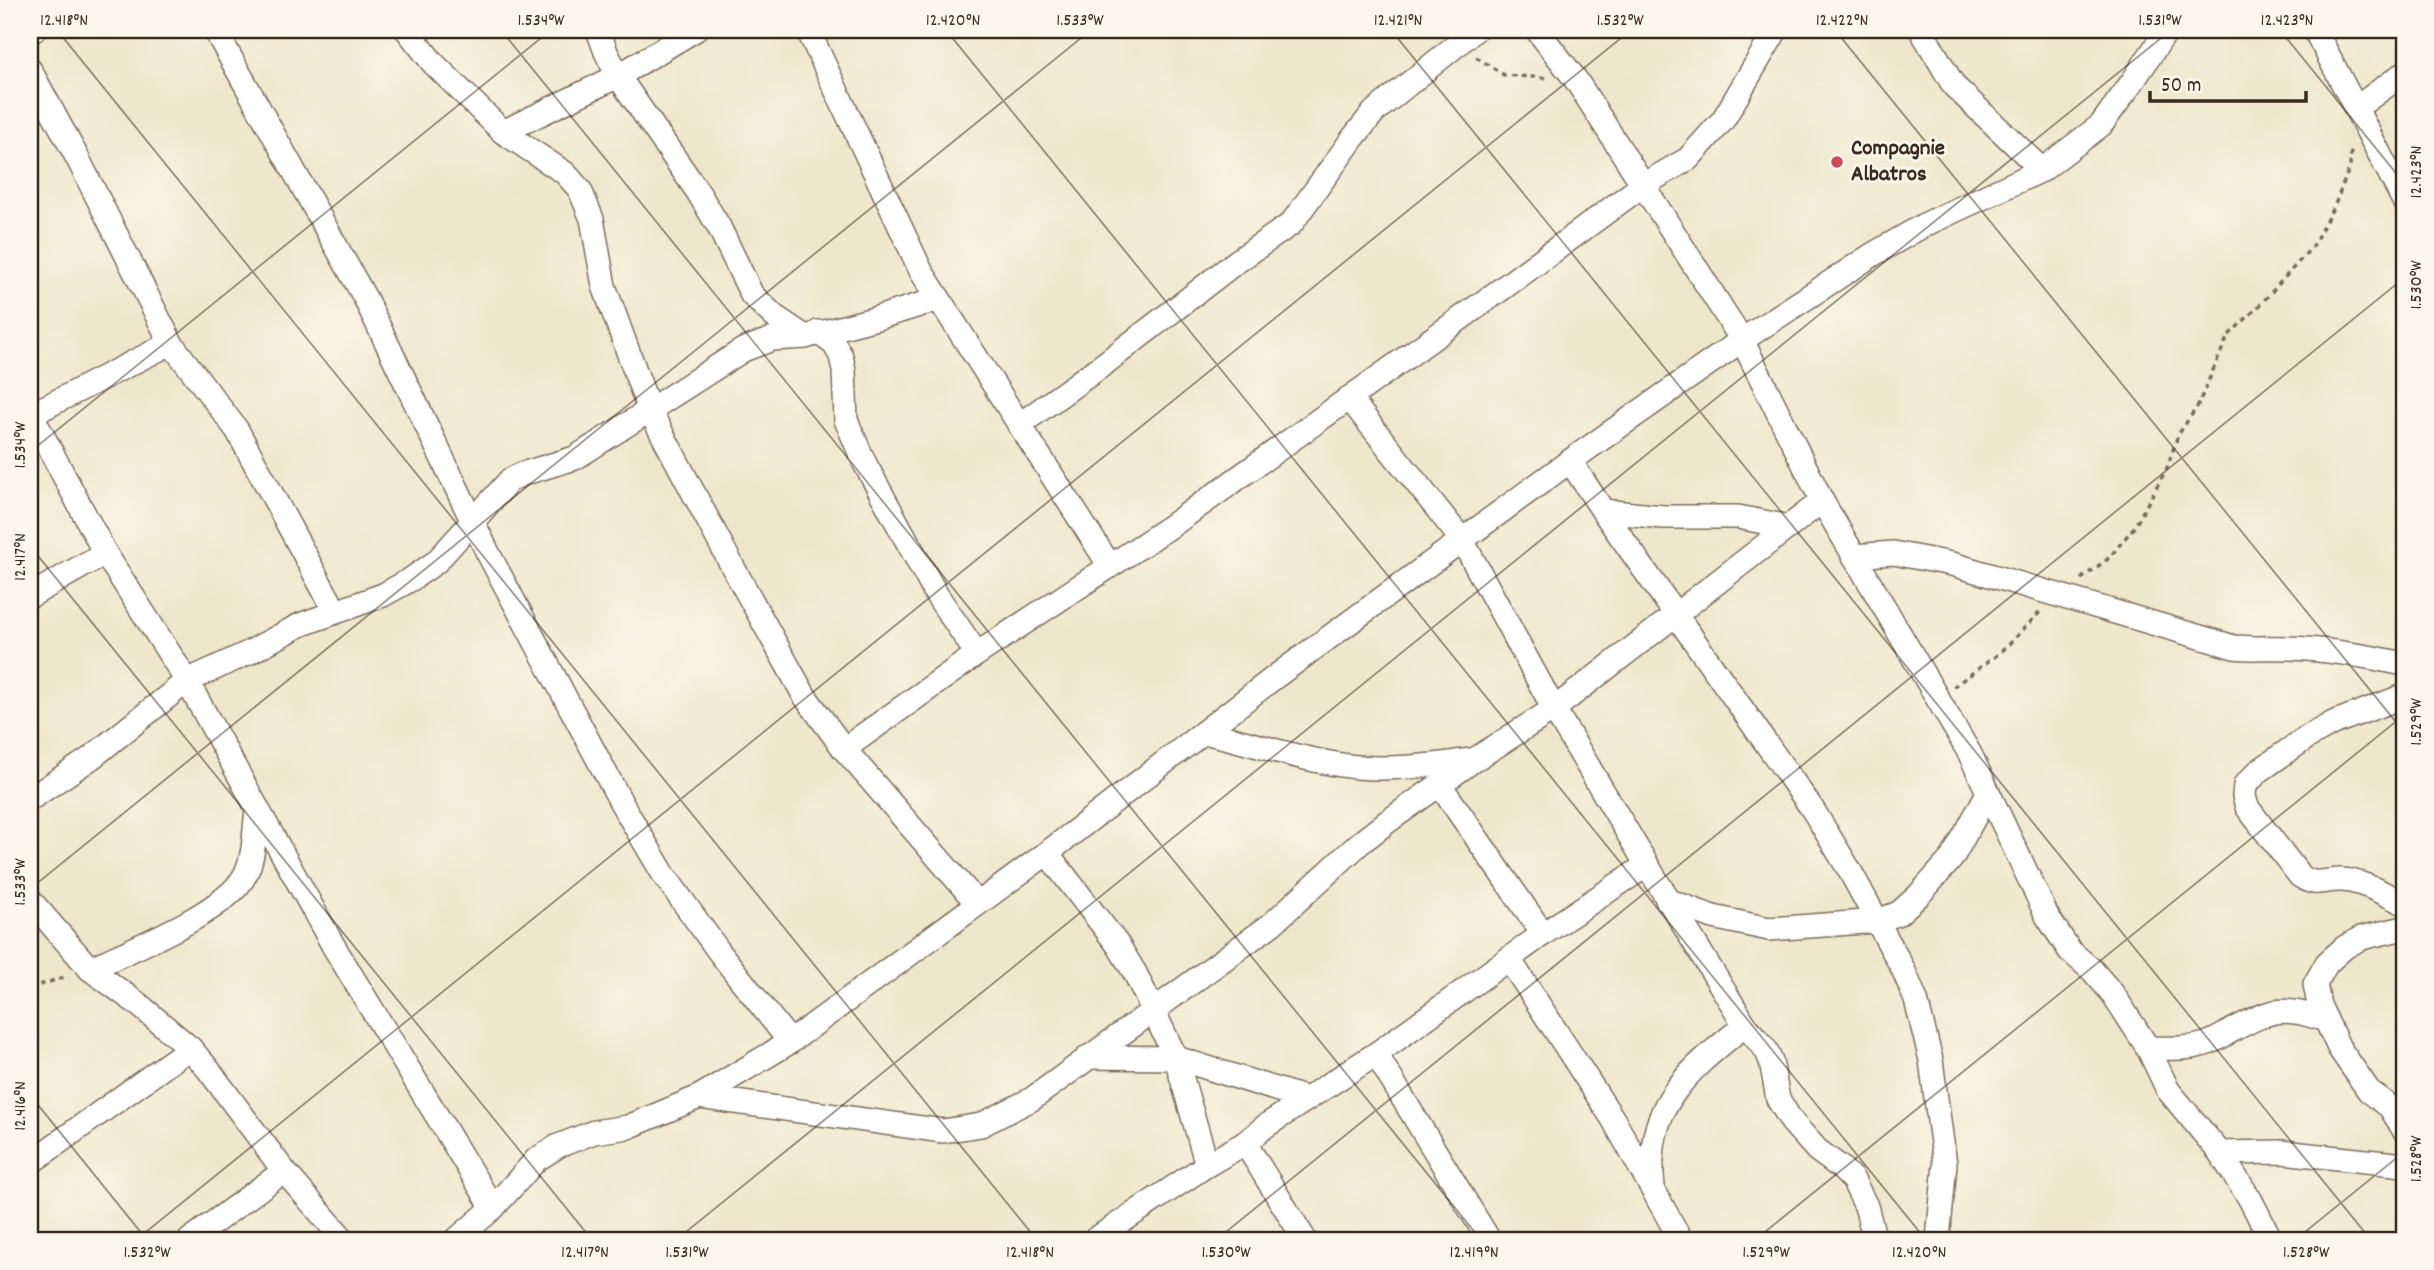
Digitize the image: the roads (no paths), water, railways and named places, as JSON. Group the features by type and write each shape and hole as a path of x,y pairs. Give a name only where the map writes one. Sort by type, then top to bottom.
{"street":[{"path":"215,30 365,298 488,553 621,804 664,875 720,953 790,1042"},
{"path":"407,30 433,63 503,132 565,173 580,190 592,219 604,286 649,409 804,695 844,749 977,903"},
{"path":"598,30 618,76 698,192 719,227 752,295 774,316 834,344 841,356 844,370 846,420 864,462 936,594 977,654"},
{"path":"503,132 618,76 695,30"},
{"path":"808,30 921,271 1111,566"},
{"path":"1537,30 1576,80 1742,340 1822,501 1970,754 2047,916 2070,950 2113,994 2148,1048 2168,1090 2220,1153 2250,1199 2271,1240"},
{"path":"1921,30 1954,86 2042,170"},
{"path":"2315,30 2404,201"},
{"path":"456,1240 493,1208 536,1160 558,1146 594,1132 628,1126 699,1097 790,1042 1047,853 1275,677 1570,461 1742,340 1872,255 1914,231 2042,170 2101,125 2133,81 2163,32"},
{"path":"844,749 977,654 1171,526 1643,185 1688,159 1723,120 1766,36"},
{"path":"1019,425 1104,364 1236,262 1291,224 1374,112 1466,37"},
{"path":"30,70 171,343 237,430 335,611"},
{"path":"2356,108 2404,73"},
{"path":"30,799 91,758 187,681 300,625 383,595 410,580 436,562 510,480 575,458 743,350 772,339 812,334 939,299"},
{"path":"171,343 30,414 105,553 187,681 257,811 362,995 493,1208"},
{"path":"1349,398 1462,541 1553,709 1667,900 1745,1025 1766,1050 1771,1061 1778,1099 1792,1122 1817,1150 1853,1180 1866,1206 1875,1240"},
{"path":"1570,461 1813,810 1878,921 1916,1000 1931,1059 1945,1164 1938,1240"},
{"path":"699,1097 943,1131 981,1125 1032,1099 1272,925 1360,843 1474,760 1553,709 1822,501"},
{"path":"1603,512 1663,517 1738,517 1789,527"},
{"path":"30,596 105,553"},
{"path":"1854,556 1893,554 1952,564 2234,647 2350,653 2404,664"},
{"path":"2404,696 2333,723 2306,738 2259,771 2245,785 2244,796 2247,807 2300,876 2310,882 2342,880 2367,887 2404,903"},
{"path":"1204,732 1318,760 1355,766 1420,768 1474,760"},
{"path":"1440,785 1543,934"},
{"path":"1667,900 1713,917 1769,929 1878,921 1899,913 1952,858 1988,793"},
{"path":"90,968 217,904 237,887 246,874 251,856 257,811"},
{"path":"1047,853 1118,945 1153,1010 1176,1058 1206,1166"},
{"path":"1094,1240 1245,1143 1376,1054 1543,934 1647,865"},
{"path":"30,900 90,968 190,1048 285,1171 344,1240"},
{"path":"2404,928 2361,938 2345,947 2327,963 2315,984 2319,1005 2339,1048 2369,1091 2390,1107 2404,1130"},
{"path":"1509,960 1613,1119 1654,1197 1681,1240"},
{"path":"2148,1048 2209,1043 2262,1014 2276,1010 2292,1010 2326,1020"},
{"path":"1654,1197 1650,1162 1659,1116 1668,1098 1718,1046 1745,1025"},
{"path":"30,1163 190,1048"},
{"path":"1376,1054 1489,1240"},
{"path":"1088,1057 1176,1058 1307,1099"},
{"path":"1245,1143 1305,1240"},
{"path":"2220,1153 2282,1152 2404,1165"},
{"path":"190,1240 285,1171"}],"place":[{"name":"Compagnie Albatros","path":"1837,162"}]}
